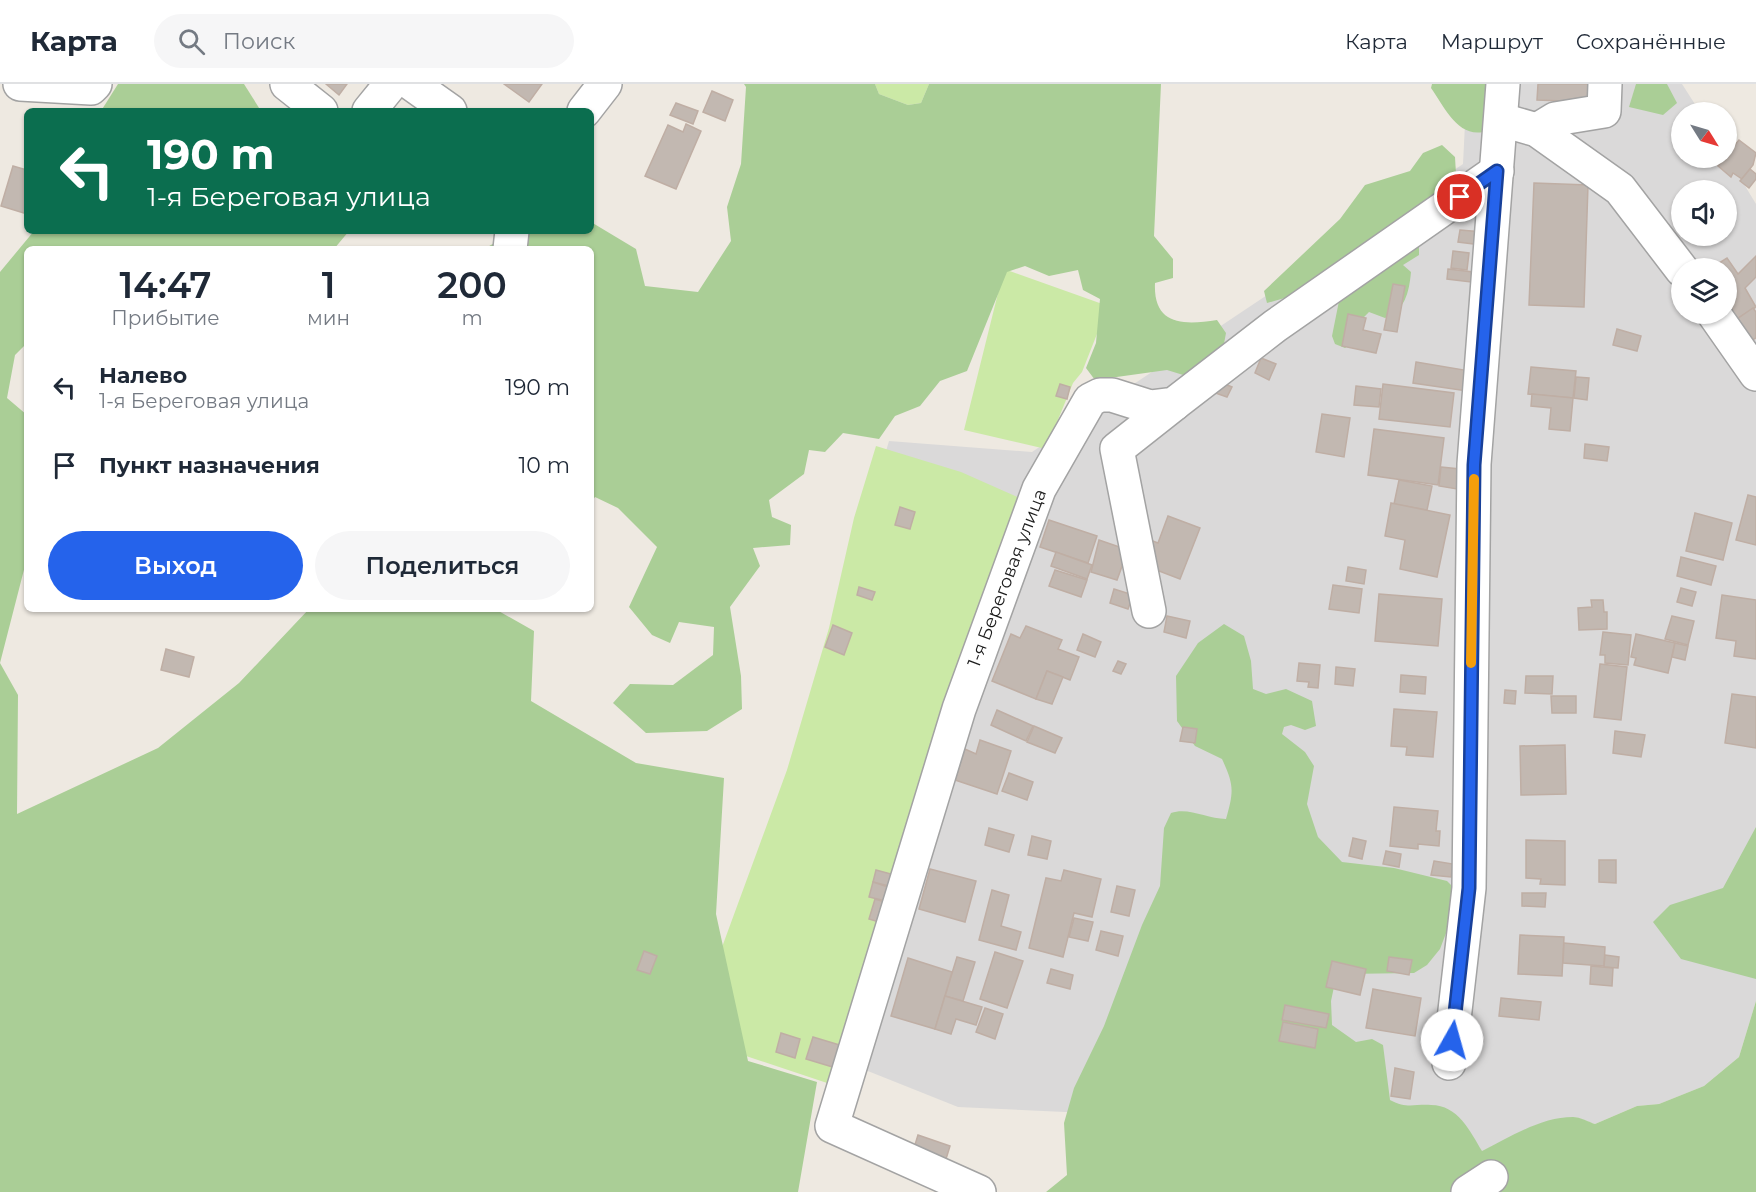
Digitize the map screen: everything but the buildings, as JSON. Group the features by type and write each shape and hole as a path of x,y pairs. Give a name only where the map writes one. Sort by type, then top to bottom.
{"street":[{"path":"20,84 91,88 95,84"},
{"path":"287,84 317,108"},
{"path":"371,108 391,84"},
{"path":"412,84 446,108"},
{"path":"586,108 605,84"},
{"path":"1449,1063 1469,888 1474,465 1503,84"},
{"path":"1537,130 1556,119 1604,111 1605,84"},
{"path":"1502,120 1537,130 1620,189 1673,258"},
{"path":"1149,611 1118,449 1275,326 1497,171"},
{"path":"1721,324 1756,374"},
{"name":"1-я Береговая улица","path":"979,1192 832,1126 958,709 1039,489 1090,400 1100,395 1112,395 1150,407 1174,404"}],"shaded area":[{"path":"1467,84 1682,84 1694,102 1671,102 1671,168 1734,168 1756,204 1756,1001 1739,1057 1704,1086 1659,1104 1637,1106 1595,1124 1575,1117 1536,1125 1482,1151 1392,1127 958,1107 720,1012 889,441 1032,452 1463,164"}],"green space":[{"path":"118,84 244,84 259,108 103,108"},
{"path":"744,84 875,84 879,94 908,105 921,103 929,84 1161,84 1154,236 1173,259 1173,278 1155,283 1156,297 1159,308 1165,315 1182,322 1217,320 1226,333 1223,349 1193,378 1167,370 1095,380 1086,368 1096,343 1100,299 1083,290 1078,270 1049,276 1025,266 1007,272 967,371 940,381 920,406 895,416 879,439 843,433 825,452 809,450 804,474 769,500 772,517 791,525 790,545 753,548 760,566 730,607 741,676 742,709 707,731 646,733 613,703 630,684 673,685 713,655 714,627 679,622 670,643 652,635 629,607 657,547 618,508 594,498 594,246 489,246 510,234 594,234 594,224 636,249 645,286 698,292 731,241 727,207 741,164 746,87"},
{"path":"875,84 929,84 921,103 908,105 879,94"},
{"path":"1432,84 1497,84 1483,132 1466,130 1452,119 1431,88"},
{"path":"1636,84 1667,84 1676,102 1671,102 1671,108 1663,115 1629,107"},
{"path":"1442,145 1455,157 1456,174 1444,189 1295,295 1267,303 1264,291 1340,219 1365,185 1410,171 1423,153"},
{"path":"32,234 346,234 336,246 24,246 24,346 15,355 7,398 24,412 24,570 0,663 0,272"},
{"path":"1419,244 1419,255 1403,265 1411,272 1409,287 1405,300 1397,310 1385,318 1369,312 1358,323 1352,343 1345,348 1335,344 1332,336 1340,296"},
{"path":"1004,269 1108,306 1082,372 1073,383 1046,449 964,430"},
{"path":"876,446 961,472 1024,500 836,1086 719,1047 707,988 787,770 829,628 854,518"},
{"path":"306,612 500,612 534,631 531,701 636,763 724,778 716,914 748,1061 817,1082 798,1192 0,1192 0,663 18,695 17,814 158,748 239,683"},
{"path":"1224,624 1244,636 1251,661 1253,689 1266,694 1286,689 1312,701 1316,726 1305,730 1291,725 1284,727 1282,734 1305,752 1314,766 1307,804 1318,837 1342,862 1394,868 1447,881 1451,885 1453,898 1451,920 1440,949 1427,965 1414,973 1345,974 1335,982 1331,1001 1332,1025 1356,1042 1372,1039 1383,1045 1390,1100 1406,1105 1431,1105 1449,1109 1462,1120 1482,1151 1549,1120 1573,1117 1595,1124 1637,1106 1659,1104 1704,1086 1739,1057 1756,1001 1756,1192 1046,1192 1067,1175 1064,1123 1074,1088 1104,1026 1142,925 1160,886 1164,828 1171,813 1185,811 1226,819 1232,788 1229,775 1222,759 1195,746 1177,721 1176,676 1198,643"},
{"path":"1756,827 1756,979 1681,959 1653,922 1670,905 1723,888"}],"slow traffic":[{"path":"1471,663 1474,479"}],"route":[{"path":"1452,1040 1469,888 1474,465 1497,171 1460,197"}]}
